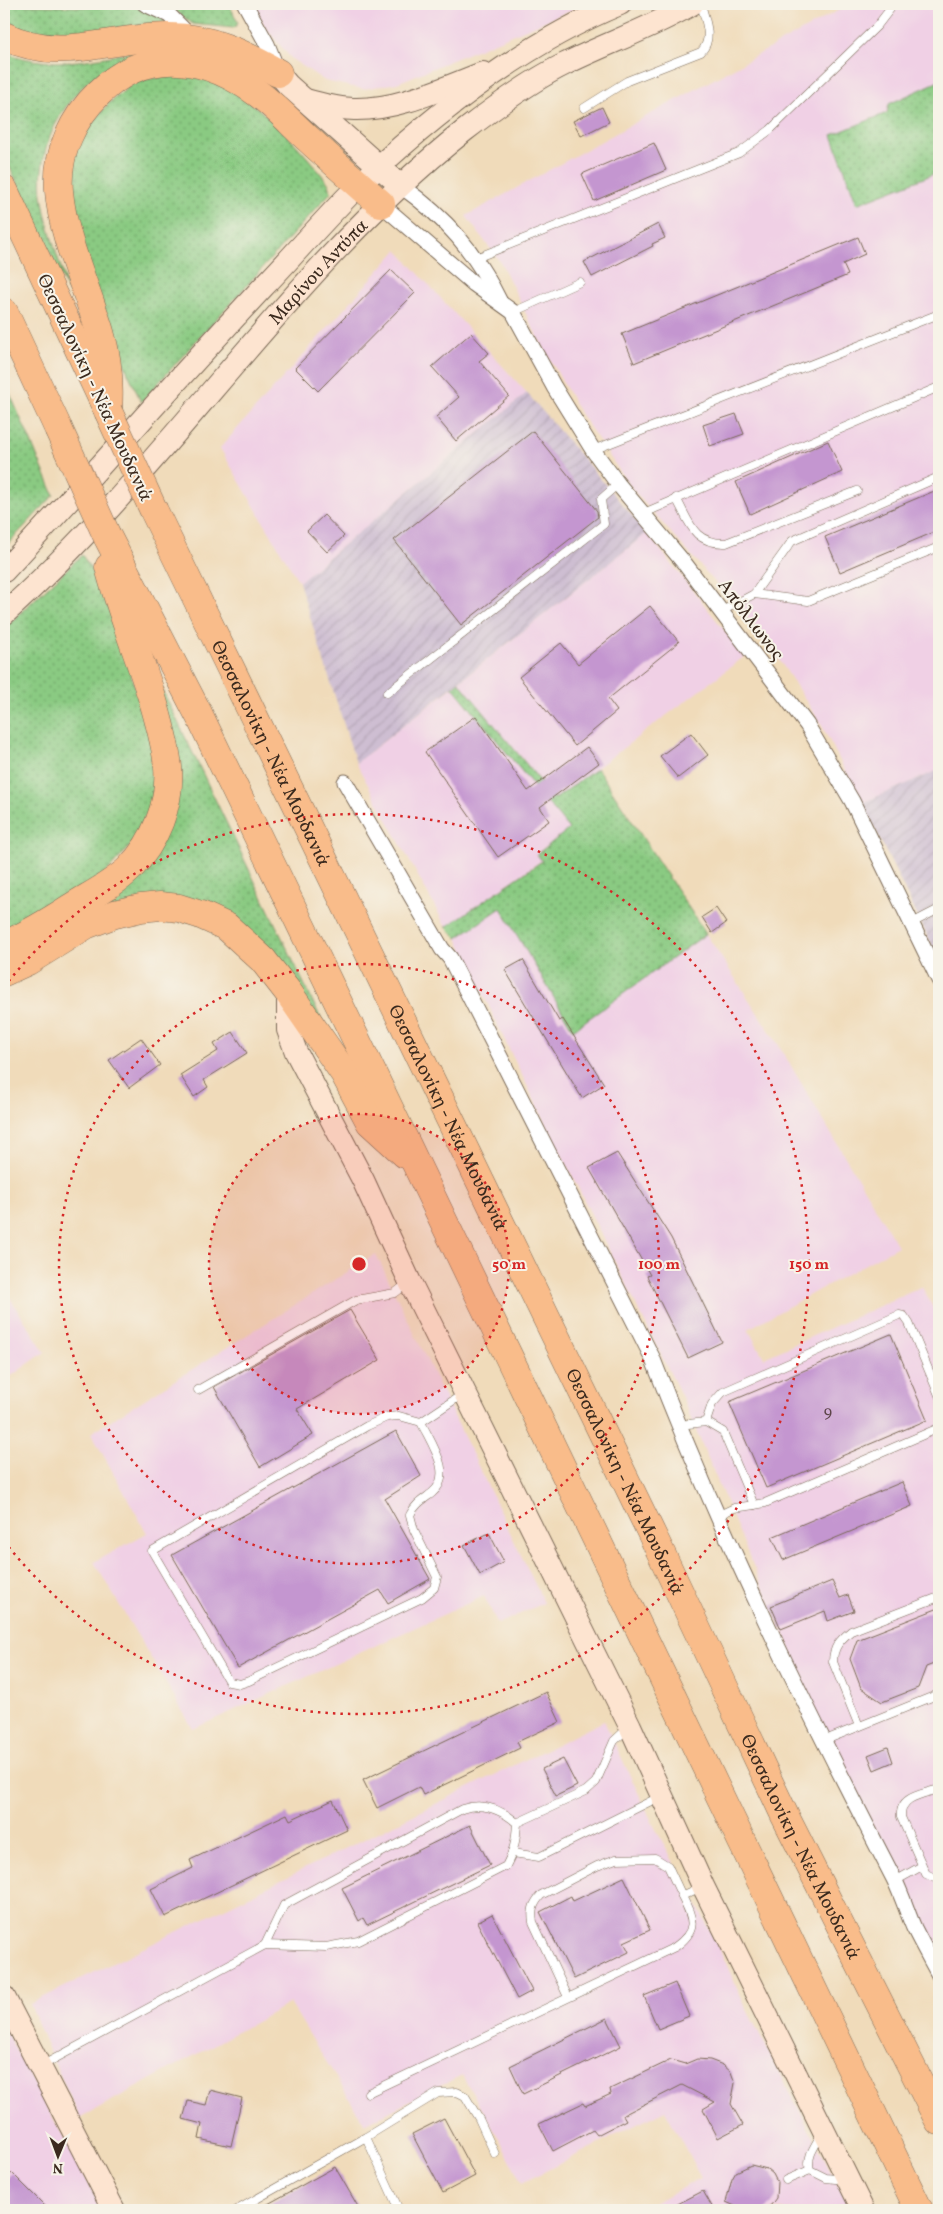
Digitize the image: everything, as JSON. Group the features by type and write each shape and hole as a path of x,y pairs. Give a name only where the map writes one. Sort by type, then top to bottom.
{"highway":[{"path":"4,36 19,43 36,47 73,49 141,39 193,38 246,55 278,72"},
{"path":"108,411 108,371 100,333 70,244 61,209 59,189 62,154 68,137 77,119 107,85 125,73 144,64 161,60 200,64 224,72 260,96 381,204"},
{"name":"Θεσσαλονίκη - Νέα Μουδανιά","path":"4,190 154,511 656,1544 786,1816 939,2121"},
{"path":"4,312 107,536 199,715 919,2210"},
{"path":"4,945 37,928 101,889 129,868 154,836 165,800 168,768 163,739 147,682 111,575 107,559 107,536"},
{"path":"4,972 28,961 86,925 115,914 141,908 160,906 179,908 227,927 263,960 288,992 344,1073 370,1122 415,1164"}],"main road":[{"name":"Μαρίνου Αντύπα","path":"4,571 359,185 452,106 512,63 577,23 620,4"},
{"name":"Μαρίνου Αντύπα","path":"4,614 76,546 292,298 354,230 401,186 464,132 510,98 562,65 662,21 692,4"},
{"path":"305,100 337,108 375,108 417,97 512,63"},
{"path":"278,72 288,85 401,186"},
{"path":"288,992 288,1030 296,1052 363,1180 410,1282 630,1726 703,1886 863,2210"},
{"path":"4,1997 114,2210"}],"street":[{"path":"145,4 169,15 193,38"},
{"path":"245,4 267,44 278,72"},
{"name":"Απόλλωνος","path":"401,186 433,210 476,258 593,450 618,484 644,513 722,611 807,725 852,801 939,980"},
{"path":"381,204 474,284 507,308"},
{"path":"345,782 442,949 450,958 652,1357 678,1425 717,1516 823,1742 895,1881 914,1929 939,1975"}],"lane":[{"path":"584,108 627,81 701,52 709,35 700,4"},
{"path":"476,258 739,153 770,130 878,26 894,4"},
{"path":"507,308 580,282"},
{"path":"593,450 939,314"},
{"path":"644,513 939,387"},
{"path":"722,611 754,594 792,541 939,477"},
{"path":"387,693 604,524 601,499 618,484"},
{"path":"676,498 694,533 703,541 714,544 726,543 857,491"},
{"path":"754,594 808,601 939,547"},
{"path":"912,923 939,909"},
{"path":"198,1390 356,1300 395,1293 410,1282"},
{"path":"706,1422 712,1404 723,1392 899,1315 904,1316 909,1323 939,1395"},
{"path":"421,1422 443,1474 440,1485 419,1502 410,1514 414,1530 437,1577 434,1588 422,1598 249,1681 240,1684 229,1682 152,1551 368,1426 387,1417 399,1416 421,1422 465,1392"},
{"path":"678,1425 706,1422 723,1432 754,1504"},
{"path":"717,1516 734,1508 764,1503 939,1428"},
{"path":"859,1726 833,1662 833,1651 840,1640 851,1631 939,1597"},
{"path":"823,1742 939,1694"},
{"path":"517,1824 586,1791 596,1782 614,1741 630,1726"},
{"path":"939,1789 906,1800 900,1809 901,1817 926,1874 939,1880"},
{"path":"513,1853 539,1857 662,1795"},
{"path":"41,2066 265,1945 326,1947 358,1941 506,1866 513,1853 517,1824 507,1814 485,1805 472,1805 462,1809 284,1905 265,1945"},
{"path":"368,2093 675,1947 686,1939 692,1931 692,1921 668,1866 655,1858 616,1859 541,1895 534,1903 531,1911 533,1922 568,1997"},
{"path":"895,1881 922,1866"},
{"path":"682,1896 703,1886"},
{"path":"237,2210 366,2137 438,2093 457,2092 465,2096 479,2119 495,2154"},
{"path":"823,2130 808,2164 810,2170 826,2178 848,2181"},
{"path":"366,2137 399,2210"},
{"path":"786,2180 810,2170"}],"shaded area":[{"path":"252,4 586,4 397,83 363,89 325,81 292,59 266,29"},
{"path":"850,4 939,4 939,81 889,104 857,204 939,172 939,770 862,803 821,724 765,638 632,489 580,413 538,338 501,263 466,216"},
{"path":"397,250 527,393 299,582 220,448"},
{"path":"527,393 647,533 356,763 299,582"},
{"path":"647,533 745,656 556,799 459,682"},
{"path":"453,687 569,829 537,853 542,860 446,927 356,763"},
{"path":"939,770 939,960 862,803"},
{"path":"501,908 573,1029 706,934 778,1044 898,1246 748,1329 764,1358 922,1287 939,1319 939,1970 823,1741 787,1640 764,1591 682,1397 507,1045 457,938"},
{"path":"376,1254 544,1603 498,1624 484,1596 193,1729 94,1562 147,1533 91,1433"},
{"path":"4,1289 45,1352 4,1381"},
{"path":"604,1721 654,1826 717,1943 745,2006 851,2210 640,2210 701,2178 665,2110 522,2183 462,2075 365,2124 290,2003 80,2118 30,2004"},
{"path":"4,2028 103,2210 4,2210"}],"green space":[{"path":"4,4 133,7 152,10 169,23 131,26 66,36 18,32 4,24"},
{"path":"161,4 229,4 238,23 234,28 193,24 172,8"},
{"path":"160,46 100,72 73,97 53,129 42,165 41,183 48,224 68,291 4,155 4,52 24,58 62,62 101,58"},
{"path":"176,75 203,77 222,85 257,108 303,152 329,184 331,192 141,402 99,307 68,188 74,151 90,125 109,103 136,81"},
{"path":"939,81 939,172 857,204 832,135 887,113 889,104"},
{"path":"4,380 54,495 4,548"},
{"path":"82,555 102,588 155,747 157,775 152,803 132,844 106,873 4,935 4,628"},
{"path":"158,681 324,1025 250,931 104,908 101,898 165,824"},
{"path":"459,682 555,799 597,768 706,934 573,1030 501,908 457,938 446,927 542,861 537,854 569,829 453,687"}],"building":[{"path":"602,107 609,122 581,136 573,121"},
{"path":"654,143 666,170 594,201 582,174"},
{"path":"658,224 665,238 592,277 584,262"},
{"path":"858,237 865,254 843,264 848,275 634,363 622,334"},
{"path":"391,270 415,293 318,391 295,368"},
{"path":"471,333 489,353 479,361 509,396 456,441 436,417 459,397 432,367"},
{"path":"736,414 744,434 710,446 703,425"},
{"path":"533,431 597,511 598,517 461,625 394,540"},
{"path":"828,441 842,472 750,514 736,482"},
{"path":"939,489 939,530 840,572 825,537"},
{"path":"324,515 344,536 327,552 307,531"},
{"path":"650,606 679,642 608,699 617,711 575,746 519,677 561,643 578,664"},
{"path":"476,716 528,791 587,747 599,763 540,807 549,821 498,857 425,752"},
{"path":"691,733 708,755 678,778 660,756"},
{"path":"716,908 726,923 712,933 702,917"},
{"path":"523,960 559,1021 563,1019 604,1084 582,1098 505,970"},
{"path":"233,1032 247,1053 204,1080 208,1087 194,1097 180,1075 218,1051 214,1044"},
{"path":"141,1038 160,1065 129,1088 109,1060"},
{"path":"617,1153 671,1238 722,1342 688,1358 647,1276 650,1275 589,1168"},
{"path":"350,1310 380,1360 297,1409 313,1435 260,1467 214,1387"},
{"path":"891,1334 927,1420 766,1488 729,1402"},
{"path":"396,1431 421,1476 385,1499 430,1579 388,1603 380,1590 238,1668 172,1555"},
{"path":"902,1482 912,1506 783,1560 772,1537"},
{"path":"489,1533 504,1562 480,1575 464,1545"},
{"path":"832,1581 840,1598 848,1595 854,1611 828,1621 825,1611 781,1629 771,1606"},
{"path":"939,1608 939,1662 926,1667 918,1688 882,1702 861,1688 850,1659 857,1640"},
{"path":"546,1692 560,1722 517,1742 520,1748 423,1795 419,1787 377,1808 363,1780"},
{"path":"888,1747 893,1762 874,1770 868,1755"},
{"path":"563,1759 577,1786 556,1796 542,1769"},
{"path":"333,1800 347,1830 165,1917 151,1889 193,1868 190,1860 287,1814 290,1820"},
{"path":"470,1825 490,1865 367,1925 363,1918 359,1921 342,1888"},
{"path":"624,1877 650,1930 624,1942 629,1952 574,1979 540,1912 571,1896 573,1901"},
{"path":"492,1914 532,1991 517,1999 477,1922"},
{"path":"675,1983 689,2016 658,2029 644,1996"},
{"path":"607,2018 621,2046 523,2094 510,2066"},
{"path":"697,2059 710,2060 723,2065 731,2072 735,2083 731,2104 743,2125 718,2138 703,2109 715,2102 682,2085 623,2115 626,2120 597,2135 593,2130 553,2151 539,2124 583,2103 585,2106 611,2094 610,2089 671,2060 685,2064"},
{"path":"210,2090 242,2098 231,2146 199,2139 202,2124 183,2119 188,2101 206,2105"},
{"path":"444,2118 475,2176 443,2193 412,2134"},
{"path":"751,2165 767,2169 773,2174 777,2182 776,2198 764,2210 744,2210 726,2202 732,2179 736,2172"},
{"path":"335,2167 360,2210 257,2210"},
{"path":"12,2173 49,2210 4,2210 4,2181"},
{"path":"703,2191 714,2210 666,2210"}]}
